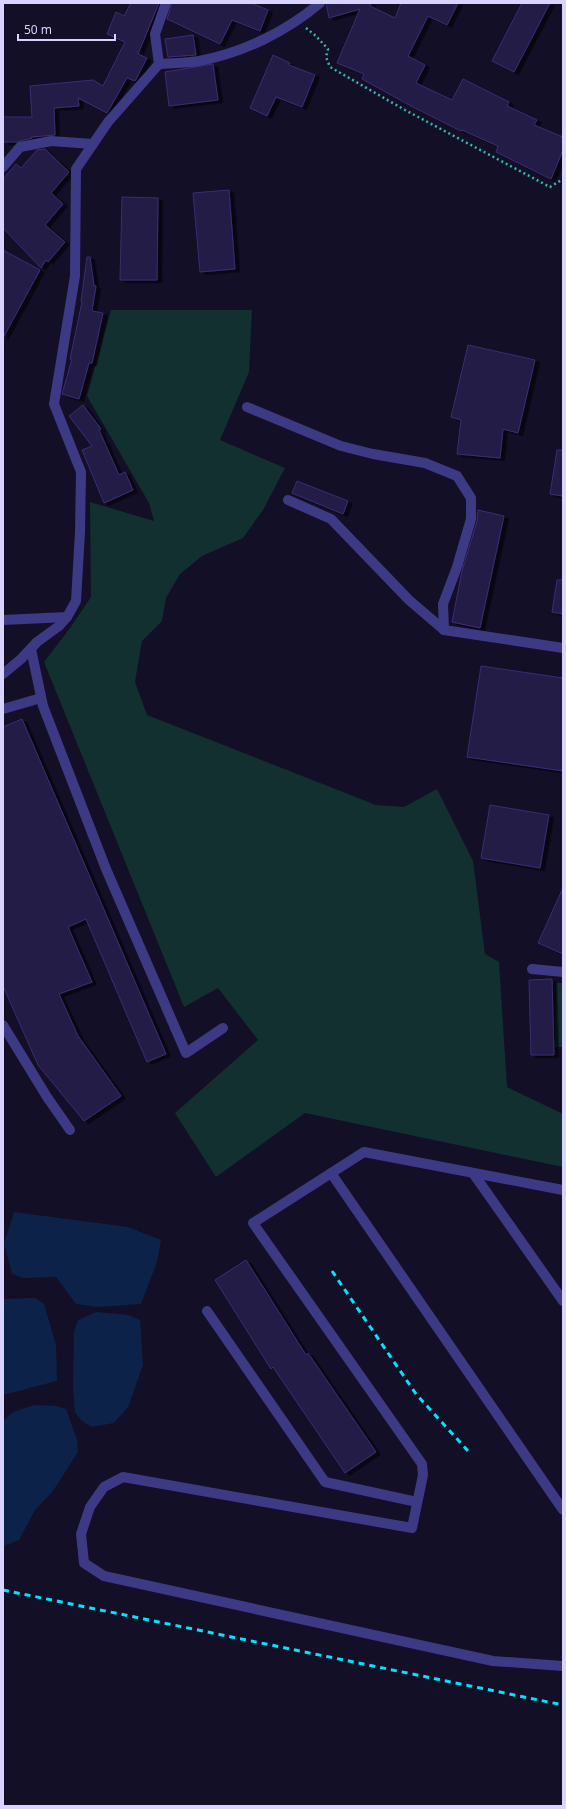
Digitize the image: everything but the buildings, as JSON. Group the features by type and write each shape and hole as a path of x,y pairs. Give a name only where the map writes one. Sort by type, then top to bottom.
{"street":[{"path":"159,64 155,34 166,3"},
{"path":"3,674 59,626 67,617 76,601 80,532 81,472 54,404 75,276 76,170 108,122 159,64 198,61 229,53 276,34 320,3"},
{"path":"3,167 20,147 51,141 93,144"},
{"path":"248,407 341,446 373,454 425,463 457,476 471,498 471,519 443,604 444,630"},
{"path":"288,500 331,519 409,600 444,630 563,648"},
{"path":"3,620 67,617"},
{"path":"31,649 43,706 106,870 186,1053 223,1028"},
{"path":"3,709 41,698"},
{"path":"532,969 563,972"},
{"path":"3,1025 47,1097 70,1130"},
{"path":"563,1190 364,1152 253,1223 422,1464 423,1475 412,1528 123,1477 104,1486 90,1507 81,1534 84,1562 104,1576 493,1660 563,1666"},
{"path":"331,1173 563,1510"},
{"path":"473,1173 563,1301"},
{"path":"207,1311 325,1482 417,1502"}],"path":[{"path":"299,19 328,49 326,57 330,67 405,110 550,187 563,179"}],"green space":[{"path":"111,310 252,310 249,372 220,440 285,468 263,510 243,538 202,556 180,574 166,598 162,621 142,641 135,682 147,715 376,805 404,807 437,789 473,861 485,954 499,962 507,1087 563,1114 563,1167 305,1113 216,1177 175,1113 258,1040 218,988 184,1007 44,662 91,597 90,502 154,521 149,503 87,396"},
{"path":"556,983 563,983 563,1047 555,1047"}],"water":[{"path":"14,1212 128,1227 161,1240 157,1262 141,1304 97,1307 76,1304 56,1277 23,1278 12,1274 4,1243"},
{"path":"35,1298 44,1304 56,1345 57,1381 3,1395 3,1299"},
{"path":"96,1312 128,1315 140,1320 143,1365 128,1407 114,1423 92,1427 82,1421 75,1412 73,1390 74,1331 78,1320"},
{"path":"35,1405 56,1406 66,1409 77,1440 78,1452 53,1491 35,1510 19,1540 3,1546 3,1424 12,1413"}],"railway":[{"path":"332,1271 416,1394 469,1452"},
{"path":"3,1590 563,1705"}]}
